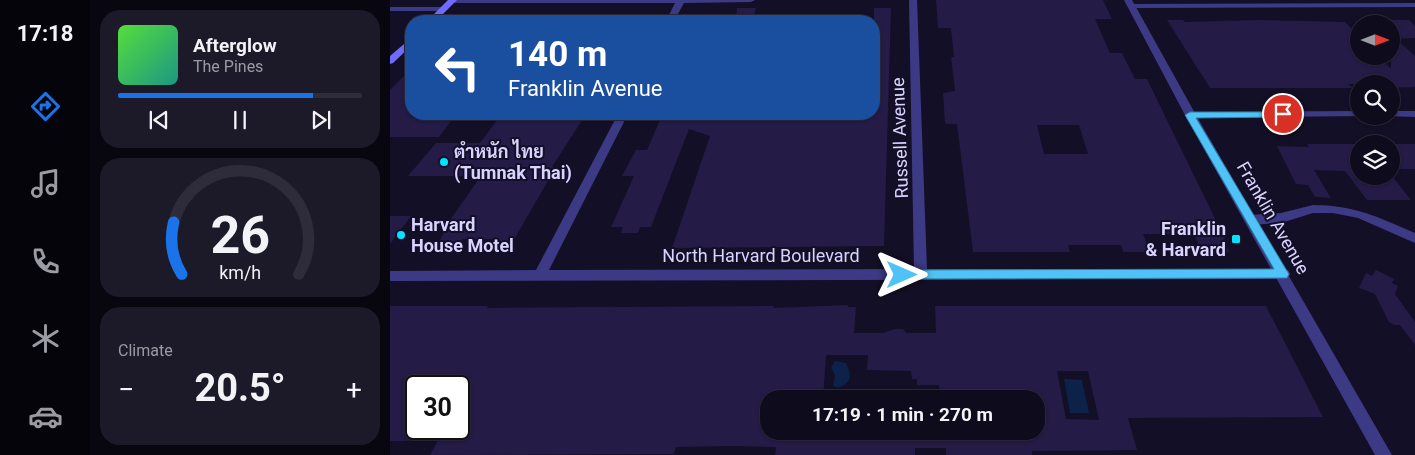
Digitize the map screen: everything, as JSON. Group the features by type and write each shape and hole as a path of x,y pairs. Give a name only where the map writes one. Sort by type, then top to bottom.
{"main road":[{"path":"438,15 453,0"},
{"path":"390,61 405,47"}],"street":[{"path":"453,0 751,0"},
{"path":"673,15 681,0"},
{"name":"Russell Avenue","path":"914,0 921,275"},
{"path":"1130,3 1415,5"},
{"name":"Franklin Avenue","path":"1130,3 1190,115 1283,274 1384,455"},
{"path":"390,9 444,9"},
{"path":"1190,115 1350,114"},
{"path":"1400,114 1415,114"},
{"path":"540,275 620,120"},
{"path":"1250,220 1281,218 1313,209 1333,209 1360,214 1415,238"},
{"name":"North Harvard Boulevard","path":"390,276 1283,274"}],"water":[{"path":"835,361 846,363 850,375 846,384 838,388 833,386 835,375 831,368"},
{"path":"1064,379 1082,380 1089,413 1070,413"}],"building":[{"path":"936,0 1103,0 1112,19 1095,19 1110,53 1122,53 1135,79 1147,79 1225,239 1223,239 1229,252 1202,252 1194,234 1143,234 1150,252 1123,252 1121,245 1068,245 1070,252 973,252 957,124 945,123 943,93 955,91 951,57 954,57 951,28 938,28","holes":["1037,125 1079,125 1088,154 1044,154"]},
{"path":"737,8 756,8 754,15 736,15"},
{"path":"874,8 891,8 884,246 672,248 710,136 689,129 651,227 640,227 638,233 621,233 623,227 611,227 634,176 622,176 636,150 647,150 660,120 880,120 880,15 874,15"},
{"path":"1167,20 1183,20 1185,22 1259,20 1345,22 1350,27 1350,65 1387,65 1391,69 1391,65 1400,65 1400,43 1415,56 1415,87 1400,88 1400,75 1350,75 1350,84 1348,84 1350,88 1210,88"},
{"path":"1400,20 1409,20 1415,26 1415,38 1400,39"},
{"path":"405,75 405,120 452,120 439,137 390,137 390,90"},
{"path":"497,120 582,120 552,167 556,167 508,250 489,250 496,239 462,239 455,250 434,251 447,227 445,227 481,176 408,176 436,143 480,143"},
{"path":"1307,144 1350,144 1350,178 1345,171 1314,170 1331,198 1315,197 1308,185 1296,184 1277,146 1309,147"},
{"path":"1400,144 1415,144 1415,169 1400,169"},
{"path":"1356,185 1399,185 1411,200 1367,200"},
{"path":"390,216 411,216 390,244"},
{"path":"1376,270 1394,279 1392,283 1398,286 1395,294 1415,322 1415,345 1400,325 1394,325 1389,322 1375,294 1359,288 1366,273 1372,276"},
{"path":"848,305 848,307 856,307 854,333 883,333 895,329 903,329 906,333 936,333 935,306 1266,306 1323,417 1128,418 1137,450 1032,451 1032,455 946,455 946,448 915,448 915,455 775,455 776,447 734,446 676,447 674,454 430,455 438,440 470,440 470,375 405,375 405,440 416,441 390,441 390,306 488,306 487,308 774,306 773,308","holes":["1057,371 1088,371 1099,420 1066,419"]}],"place":[{"name":"ตำหนัก ไทย (Tumnak Thai)","path":"444,162"},
{"name":"Harvard House Motel","path":"401,235"},
{"name":"Franklin & Harvard","path":"1236,239"}],"route":[{"path":"902,275 1283,274 1190,115 1283,114"}]}
